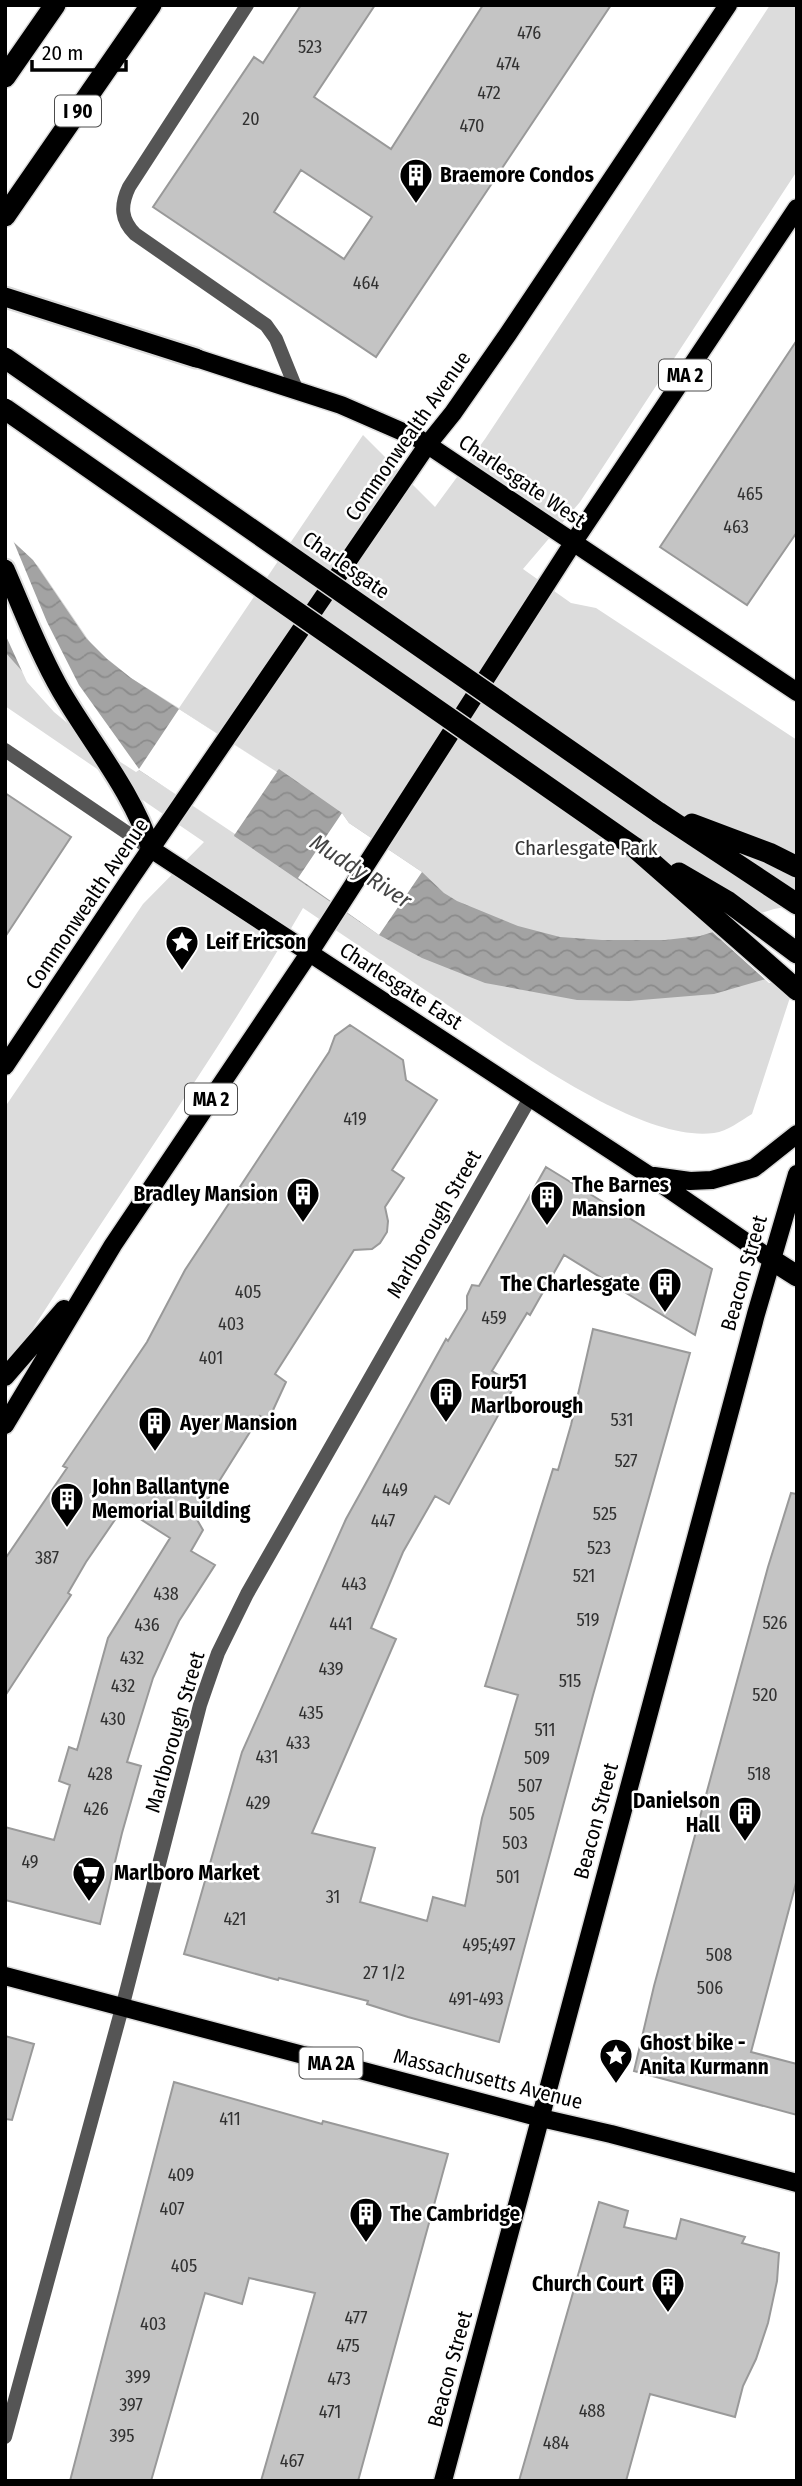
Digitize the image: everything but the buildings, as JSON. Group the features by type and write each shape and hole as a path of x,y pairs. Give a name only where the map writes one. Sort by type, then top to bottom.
{"highway":[{"path":"5,77 55,5"},
{"name":"I 90","path":"5,216 151,5"},
{"path":"5,297 196,358"},
{"name":"Charlesgate","path":"5,358 659,811"},
{"path":"5,409 634,847 727,901 797,953"},
{"path":"5,569 60,689 137,812 151,849"},
{"path":"659,811 769,853 797,867"},
{"path":"659,811 797,904"},
{"path":"634,847 797,990"},
{"path":"772,1260 797,1276"}],"main road":[{"name":"Commonwealth Avenue","path":"5,1066 428,444 508,334 728,5"},
{"name":"MA 2","path":"5,1377 67,1306 113,1245 310,952 573,543 797,208"},
{"name":"Charlesgate West","path":"196,358 364,413 428,444 797,692"},
{"name":"Charlesgate East","path":"151,849 647,1174 772,1260"},
{"path":"647,1174 671,1180 712,1180 754,1168 797,1134"},
{"name":"Beacon Street","path":"443,2481 797,1174"},
{"path":"5,1424 113,1245"},
{"name":"Massachusetts Avenue","path":"5,1976 797,2183"}],"street":[{"path":"247,5 128,187 122,209 126,224 135,234 266,325 276,339 297,391"},
{"name":"Charlesgate East","path":"5,750 151,849"},
{"name":"Marlborough Street","path":"5,2437 201,1705 218,1653 247,1594 530,1098"}],"green space":[{"name":"Charlesgate Park","path":"770,5 797,5 797,171 580,502 523,569 571,603 596,608 797,740 797,976 752,1114 719,1132 685,1132 652,1124 617,1109 581,1091 513,1049 303,908 231,1026 5,1373 5,1107 143,904 204,842 5,706 5,534 38,566 94,648 131,678 179,708 363,435 435,507 485,439"}],"water":[{"name":"Muddy River","path":"5,534 33,560 86,638 107,659 131,678 276,772 279,769 342,813 349,823 422,872 444,893 457,901 518,926 560,937 602,940 665,940 700,936 775,913 766,979 714,994 629,1001 577,1000 485,983 422,958 379,935 234,836 235,833 96,742 47,699 5,652"}],"pier":[{"path":"5,530 10,533 47,622 79,685 139,769 179,709 277,772 235,834 139,770 136,772 94,745 54,712 27,682 5,634"},
{"path":"342,813 349,823 422,872 379,935 298,878"},
{"path":"797,905 797,981 769,983 709,929 774,909"}],"place":[{"name":"Braemore Condos","path":"416,205"},
{"name":"Leif Ericson","path":"182,972"},
{"name":"Bradley Mansion","path":"303,1224"},
{"name":"The Barnes Mansion","path":"547,1227"},
{"name":"The Charlesgate","path":"665,1314"},
{"name":"Four51 Marlborough","path":"446,1424"},
{"name":"Ayer Mansion","path":"155,1453"},
{"name":"John Ballantyne Memorial Building","path":"67,1529"},
{"name":"Danielson Hall","path":"745,1843"},
{"name":"Marlboro Market","path":"89,1903"},
{"name":"Ghost bike - Anita Kurmann","path":"616,2085"},
{"name":"The Cambridge","path":"366,2244"},
{"name":"Church Court","path":"668,2314"}]}
